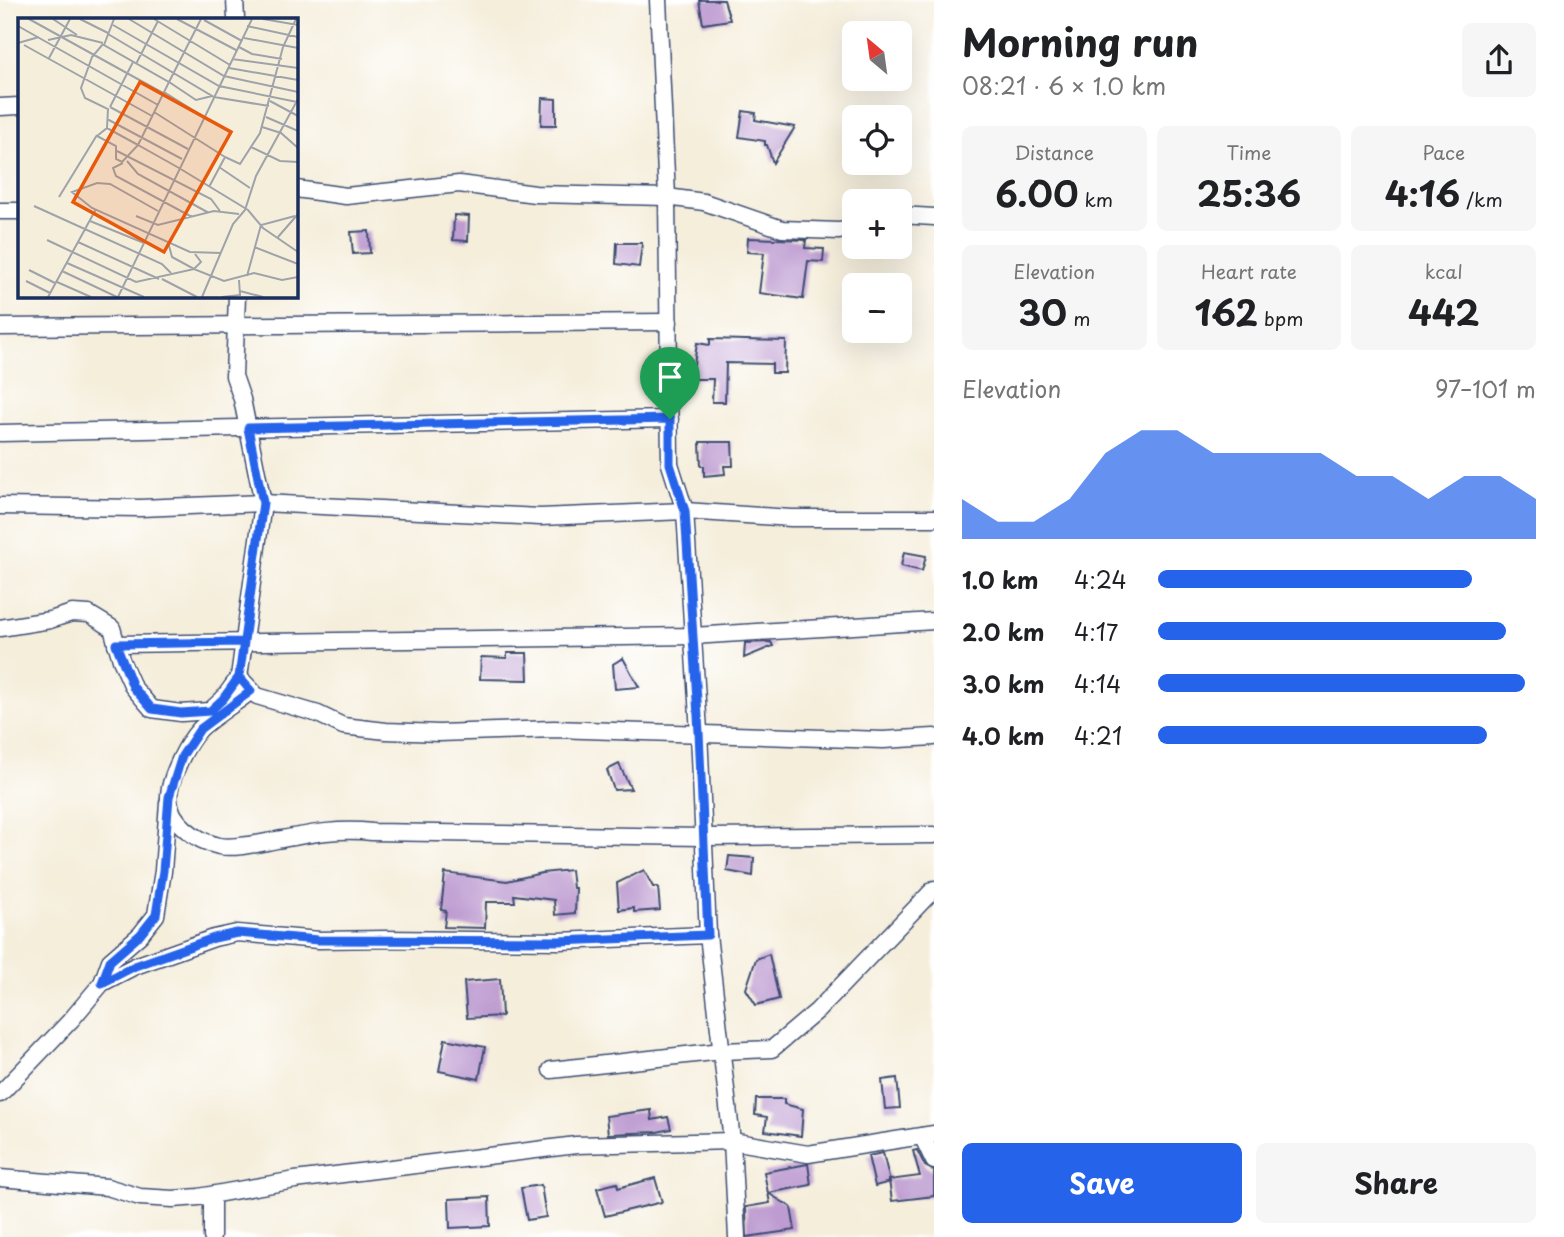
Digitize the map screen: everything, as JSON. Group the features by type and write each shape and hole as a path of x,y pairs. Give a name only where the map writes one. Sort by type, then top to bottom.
{"street":[{"path":"235,0 236,18"},
{"path":"658,0 667,197 670,464 685,511 708,935 732,1141 737,1237"},
{"path":"0,107 18,106"},
{"path":"298,189 346,195 459,184 535,194 667,197 704,202 782,229 842,230"},
{"path":"0,211 18,211"},
{"path":"912,216 934,217"},
{"path":"0,628 50,620 72,613 89,614 112,628 133,687 152,709 181,713 210,711 223,699 239,677 263,503 234,376 237,298"},
{"path":"0,327 669,322"},
{"path":"0,433 670,419"},
{"path":"0,506 140,508 263,503 540,517 685,511 791,518 934,518"},
{"path":"116,644 693,636 934,621"},
{"path":"239,677 257,696 318,714 343,726 386,731 439,733 554,729 883,740 934,737"},
{"path":"0,1094 71,1020 102,983 110,961 140,935 156,915 163,871 169,797 182,756 200,729 251,691"},
{"path":"169,797 175,817 191,834 220,846 253,844 323,831 352,829 372,832 702,837 934,835"},
{"path":"551,1070 722,1051 772,1049 817,1011 934,889"},
{"path":"102,983 147,961 237,933 318,940 559,941 708,935"},
{"path":"0,1178 107,1186 140,1197 173,1199 295,1180 576,1145 732,1141 808,1154 928,1135 934,1161"},
{"path":"212,1195 212,1237"}],"building":[{"path":"699,0 724,0 730,20 703,24"},
{"path":"542,98 556,99 556,125 541,125"},
{"path":"743,111 756,113 755,120 795,127 773,163 765,141 739,137"},
{"path":"454,215 469,216 468,241 453,240"},
{"path":"369,231 370,253 353,254 351,232"},
{"path":"748,238 806,240 805,248 824,249 823,262 808,261 803,299 759,293 764,253 747,252"},
{"path":"617,243 642,243 639,267 616,264"},
{"path":"710,339 786,341 785,373 772,373 772,364 726,363 725,402 712,402 713,379 692,379 697,343 710,345"},
{"path":"700,442 732,442 733,466 724,466 725,474 704,476"},
{"path":"904,552 926,556 922,571 901,566"},
{"path":"771,642 773,646 744,658 745,643"},
{"path":"507,653 527,653 528,680 480,679 481,657 507,658"},
{"path":"623,658 639,687 615,689 613,664"},
{"path":"619,764 631,789 614,790 607,770"},
{"path":"729,856 754,858 753,876 727,871"},
{"path":"571,870 573,888 576,888 575,913 555,915 554,900 514,895 515,902 486,902 485,928 444,927 446,911 441,910 445,873 507,881"},
{"path":"644,870 653,887 658,887 660,910 619,910 617,883"},
{"path":"769,954 779,999 756,1005 746,989 756,959"},
{"path":"500,979 502,1016 467,1018 464,982"},
{"path":"445,1039 485,1047 479,1079 439,1071"},
{"path":"897,1078 900,1108 885,1109 882,1080"},
{"path":"756,1099 784,1099 784,1104 803,1109 801,1136 765,1131 767,1117 755,1115"},
{"path":"651,1110 652,1120 668,1117 671,1129 608,1134 606,1116"},
{"path":"917,1150 925,1166 934,1171 934,1196 892,1201 889,1180 920,1176 913,1151"},
{"path":"883,1153 890,1182 875,1186 868,1156"},
{"path":"808,1164 811,1185 768,1193 764,1172"},
{"path":"655,1178 662,1202 605,1216 597,1188 617,1183 618,1188"},
{"path":"541,1185 546,1217 527,1220 521,1188"},
{"path":"768,1193 791,1207 795,1230 747,1237 746,1207 770,1203"},
{"path":"489,1197 490,1226 450,1228 449,1199"}],"route":[{"path":"670,419 248,428 263,503 244,642 239,677 223,699 210,711 181,713 152,709 133,687 116,644 244,642 239,677 251,691 200,729 182,756 169,797 163,871 156,915 140,935 110,961 102,983 135,966 214,938 237,933 318,940 559,941 708,935 685,511 670,464 670,419"}]}
